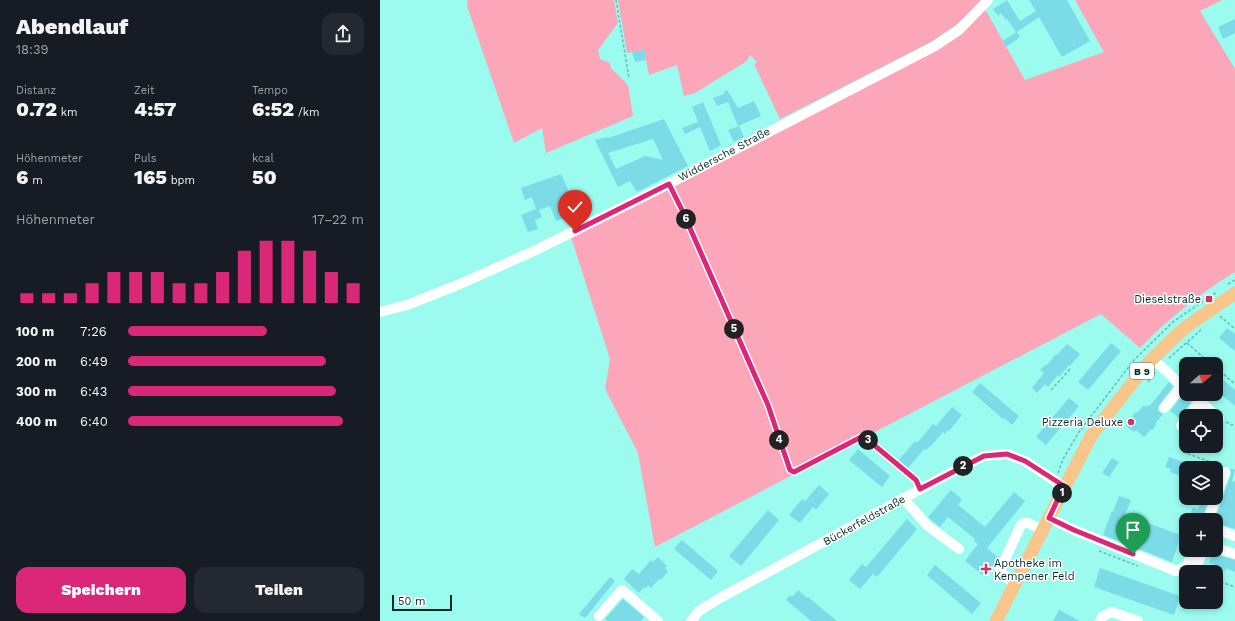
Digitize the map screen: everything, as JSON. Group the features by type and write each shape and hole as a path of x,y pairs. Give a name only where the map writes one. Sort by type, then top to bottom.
{"main road":[{"name":"B 9","path":"996,621 1091,436 1147,364 1156,363 1183,329 1235,293"}],"street":[{"name":"Widdersche Straße","path":"380,312 407,305 474,278 534,251 669,184 935,46 959,30 988,0"},
{"path":"1156,363 1179,384"},
{"path":"1164,408 1179,393"},
{"path":"1194,409 1200,401 1209,409"},
{"name":"Bückerfeldstraße","path":"690,621 699,611 720,598 903,498 984,456 1007,454 1025,461 1064,486"},
{"path":"1223,478 1225,472"},
{"path":"903,498 928,526 959,549"},
{"path":"1049,518 1074,530 1179,571"},
{"path":"1015,584 1000,570 1021,526 1024,523 1028,523 1043,530"},
{"path":"1223,532 1235,536"},
{"path":"1223,550 1235,554"},
{"path":"598,616 622,590 658,621"},
{"path":"1100,621 1103,616 1112,612 1138,621"}],"path":[{"path":"616,0 629,78"},
{"path":"669,184 682,210 768,405 790,470 794,472 863,436 916,480 920,489"},
{"path":"1224,312 1219,315 1235,329"},
{"path":"1145,384 1156,363 1203,329"},
{"path":"1186,342 1203,357"},
{"path":"1051,390 1071,368"},
{"path":"1223,374 1235,384"},
{"path":"1186,453 1221,466 1225,472"},
{"path":"1223,582 1235,586"}],"shaded area":[{"path":"467,0 614,0 618,23 598,50 600,59 610,63 611,68 628,85 633,116 546,153 542,128 514,143 468,9"},
{"path":"618,0 983,0 956,25 931,42 780,119 754,64 757,62 750,55 747,61 695,93 684,96 677,65 649,75 644,50 627,53"},
{"path":"1075,0 1222,0 1200,11 1235,69 1235,272 1185,307 1140,348 1101,314 655,547 638,453 605,389 610,359 571,237 932,52 985,9 1025,80 1104,52"}],"building":[{"path":"1007,0 1020,21 1036,11 1029,0 1067,0 1090,41 1062,57 1039,17 1017,32 1020,37 1006,47 1003,41 1016,32 1001,13 998,16 993,9"},
{"path":"1235,19 1235,33 1223,39 1218,27"},
{"path":"644,50 646,60 635,62 632,52"},
{"path":"727,90 738,108 754,101 761,116 738,126 728,102 717,106 713,98 724,94"},
{"path":"703,102 721,145 710,151 700,127 685,134 682,128 698,122 692,107"},
{"path":"664,119 688,166 637,192 630,181 618,187 595,140 608,138","holes":["653,139 663,160 645,156 616,169 608,153"]},
{"path":"739,126 744,137 734,142 728,130"},
{"path":"561,174 578,212 556,221 550,206 539,210 542,217 535,220 538,229 528,232 521,215 536,209 532,197 525,200 521,188"},
{"path":"1227,328 1235,334 1235,351 1219,338"},
{"path":"1111,343 1121,351 1088,390 1078,382"},
{"path":"1067,344 1080,354 1048,387 1045,384 1037,393 1032,388 1044,373 1040,370 1045,365 1046,366"},
{"path":"1223,380 1235,390 1235,406 1223,396"},
{"path":"1169,382 1173,387 1158,407 1158,411 1163,414 1152,430 1151,429 1144,437 1136,430 1134,432 1126,426 1133,418 1131,417 1144,405 1146,407 1148,405 1150,406"},
{"path":"980,383 1019,416 1012,425 972,392"},
{"path":"1069,398 1079,406 1046,445 1036,437"},
{"path":"1179,400 1191,402 1186,409 1179,409 1179,418 1170,411"},
{"path":"952,407 962,415 949,431 948,430 945,434 943,432 930,447 926,450 924,449 908,468 899,460 915,441 917,443 933,424 936,426"},
{"path":"858,449 890,476 882,487 849,460"},
{"path":"1169,457 1181,461 1179,461 1179,475 1170,472 1171,469 1165,467"},
{"path":"1112,458 1119,462 1109,477 1102,473"},
{"path":"1230,468 1235,470 1232,481 1235,482 1235,529 1223,525 1223,513 1217,513 1220,505 1223,505 1223,497 1231,474"},
{"path":"819,485 829,494 816,510 813,507 800,523 789,515 802,499 805,501"},
{"path":"951,490 962,499 958,505 985,527 1014,492 1025,501 987,548 999,558 985,577 965,561 978,544 974,541 975,539 948,517 940,527 928,517"},
{"path":"1119,496 1131,500 1125,515 1179,534 1179,541 1172,562 1103,535 1112,511 1113,512"},
{"path":"1199,505 1207,505 1204,513 1191,513 1193,507 1198,509"},
{"path":"768,510 779,520 741,566 729,556"},
{"path":"907,519 917,529 877,577 873,574 860,589 849,580 862,564 866,567"},
{"path":"682,540 718,571 711,580 674,549"},
{"path":"1223,556 1235,560 1235,572 1226,568 1225,571 1223,570 1223,565 1214,565 1209,563 1211,557"},
{"path":"658,557 667,566 665,568 668,571 661,580 659,579 651,588 648,585 639,593 624,579 632,569 639,574 651,560 653,562"},
{"path":"935,565 981,603 972,614 927,575"},
{"path":"1100,568 1179,596 1179,599 1174,615 1094,587"},
{"path":"610,577 615,581 585,618 579,614"},
{"path":"798,590 837,621 811,621 786,600 790,595 792,597"},
{"path":"623,599 644,617 641,621 608,621 605,619"},
{"path":"1059,610 1080,621 1053,621"}],"place":[{"name":"Dieselstraße","path":"1209,299"},
{"name":"Pizzeria Deluxe","path":"1131,422"},
{"name":"Apotheke im Kempener Feld","path":"986,569"}],"route":[{"path":"575,231 669,184 682,210 768,405 790,470 794,472 863,436 916,480 920,489 984,456 1007,454 1025,461 1064,486 1049,518 1133,554"}]}
